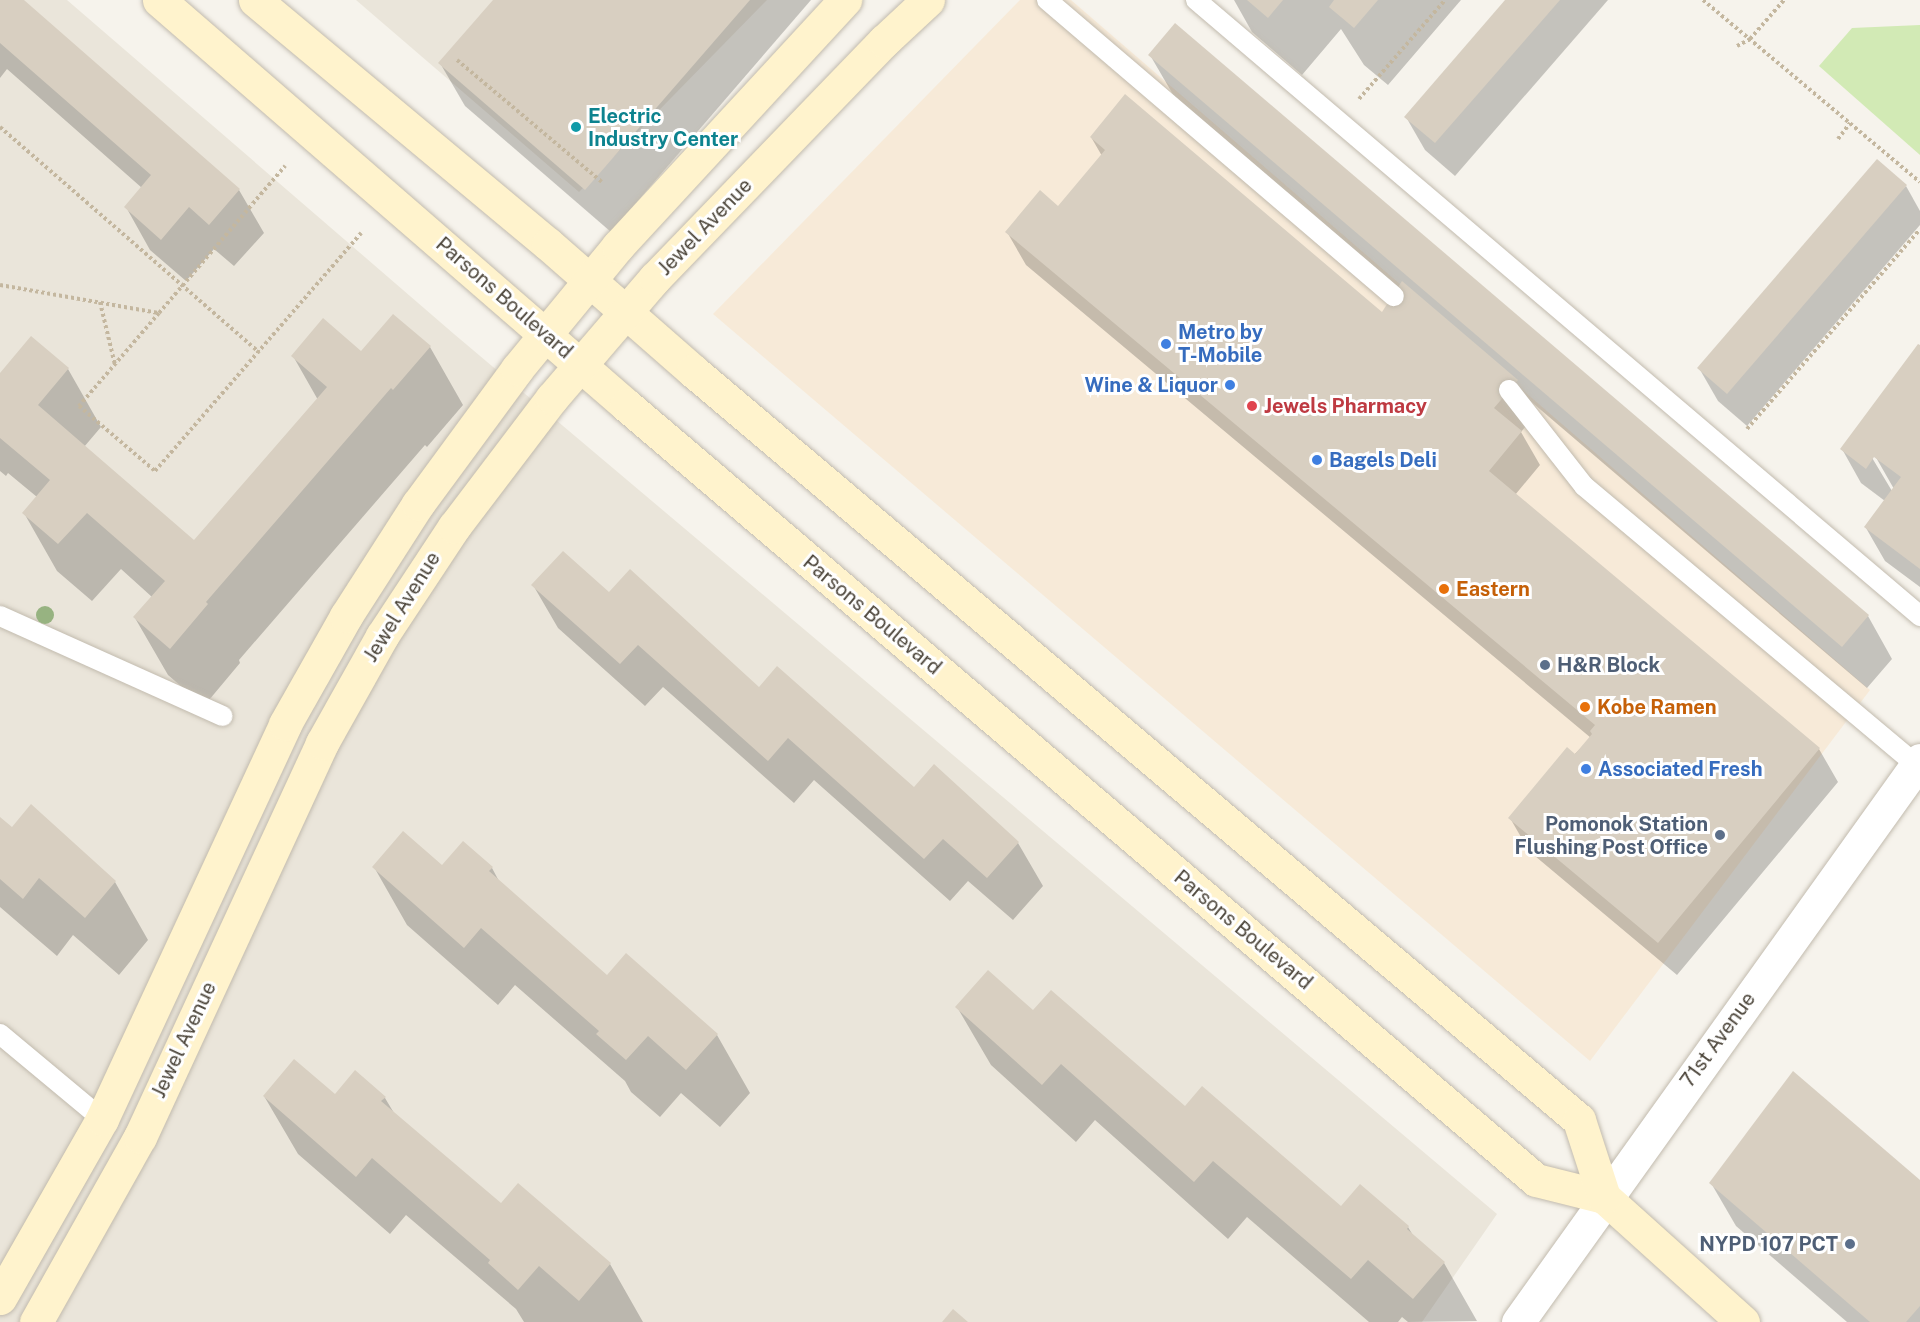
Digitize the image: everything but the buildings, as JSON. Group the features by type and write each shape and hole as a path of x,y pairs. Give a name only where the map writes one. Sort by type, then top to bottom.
{"street":[{"name":"Parsons Boulevard","path":"159,0 580,366 1536,1180 1605,1197 1743,1322"},
{"name":"Parsons Boulevard","path":"255,0 589,280 1579,1120 1605,1197"},
{"name":"Jewel Avenue","path":"0,1298 102,1119 285,724 346,616 418,504 544,334 589,280 844,0"},
{"name":"Jewel Avenue","path":"36,1322 140,1137 322,742 371,656 453,527 580,366 656,278 884,40 928,0"},
{"name":"71st Avenue","path":"1518,1322 1605,1197 1918,762"}],"lane":[{"path":"1047,0 1394,296"},
{"path":"1196,0 1920,616"},
{"path":"1509,390 1584,486 1918,762"},
{"path":"0,616 223,716"},
{"path":"0,1034 102,1119"}],"path":[{"path":"1339,122 1445,0"},
{"path":"1703,0 1920,182"},
{"path":"1737,45 1750,39 1784,0"},
{"path":"457,60 603,182"},
{"path":"1838,139 1850,123"},
{"path":"0,127 259,352"},
{"path":"285,166 79,406 155,471 361,233"},
{"path":"1727,453 1920,229"},
{"path":"0,285 159,313"},
{"path":"100,302 115,364"}],"shaded area":[{"path":"0,0 67,0 454,334 1497,1214 1422,1322 0,1322"},
{"name":"Electric Industry Center","path":"356,0 767,0 579,192"},
{"path":"1020,0 1071,0 1870,690 1590,1061 713,314"}],"green space":[{"path":"1920,25 1920,155 1819,66 1852,28"}],"place":[{"name":"Electric Industry Center","path":"576,127"},
{"name":"Metro by T-Mobile","path":"1166,344"},
{"name":"Wine & Liquor","path":"1230,385"},
{"name":"Jewels Pharmacy","path":"1252,406"},
{"name":"Bagels Deli","path":"1317,460"},
{"name":"Eastern","path":"1444,589"},
{"name":"H&R Block","path":"1545,665"},
{"name":"Kobe Ramen","path":"1585,707"},
{"name":"Associated Fresh","path":"1586,769"},
{"name":"Pomonok Station Flushing Post Office","path":"1720,835"},
{"name":"NYPD 107 PCT","path":"1850,1244"}]}
